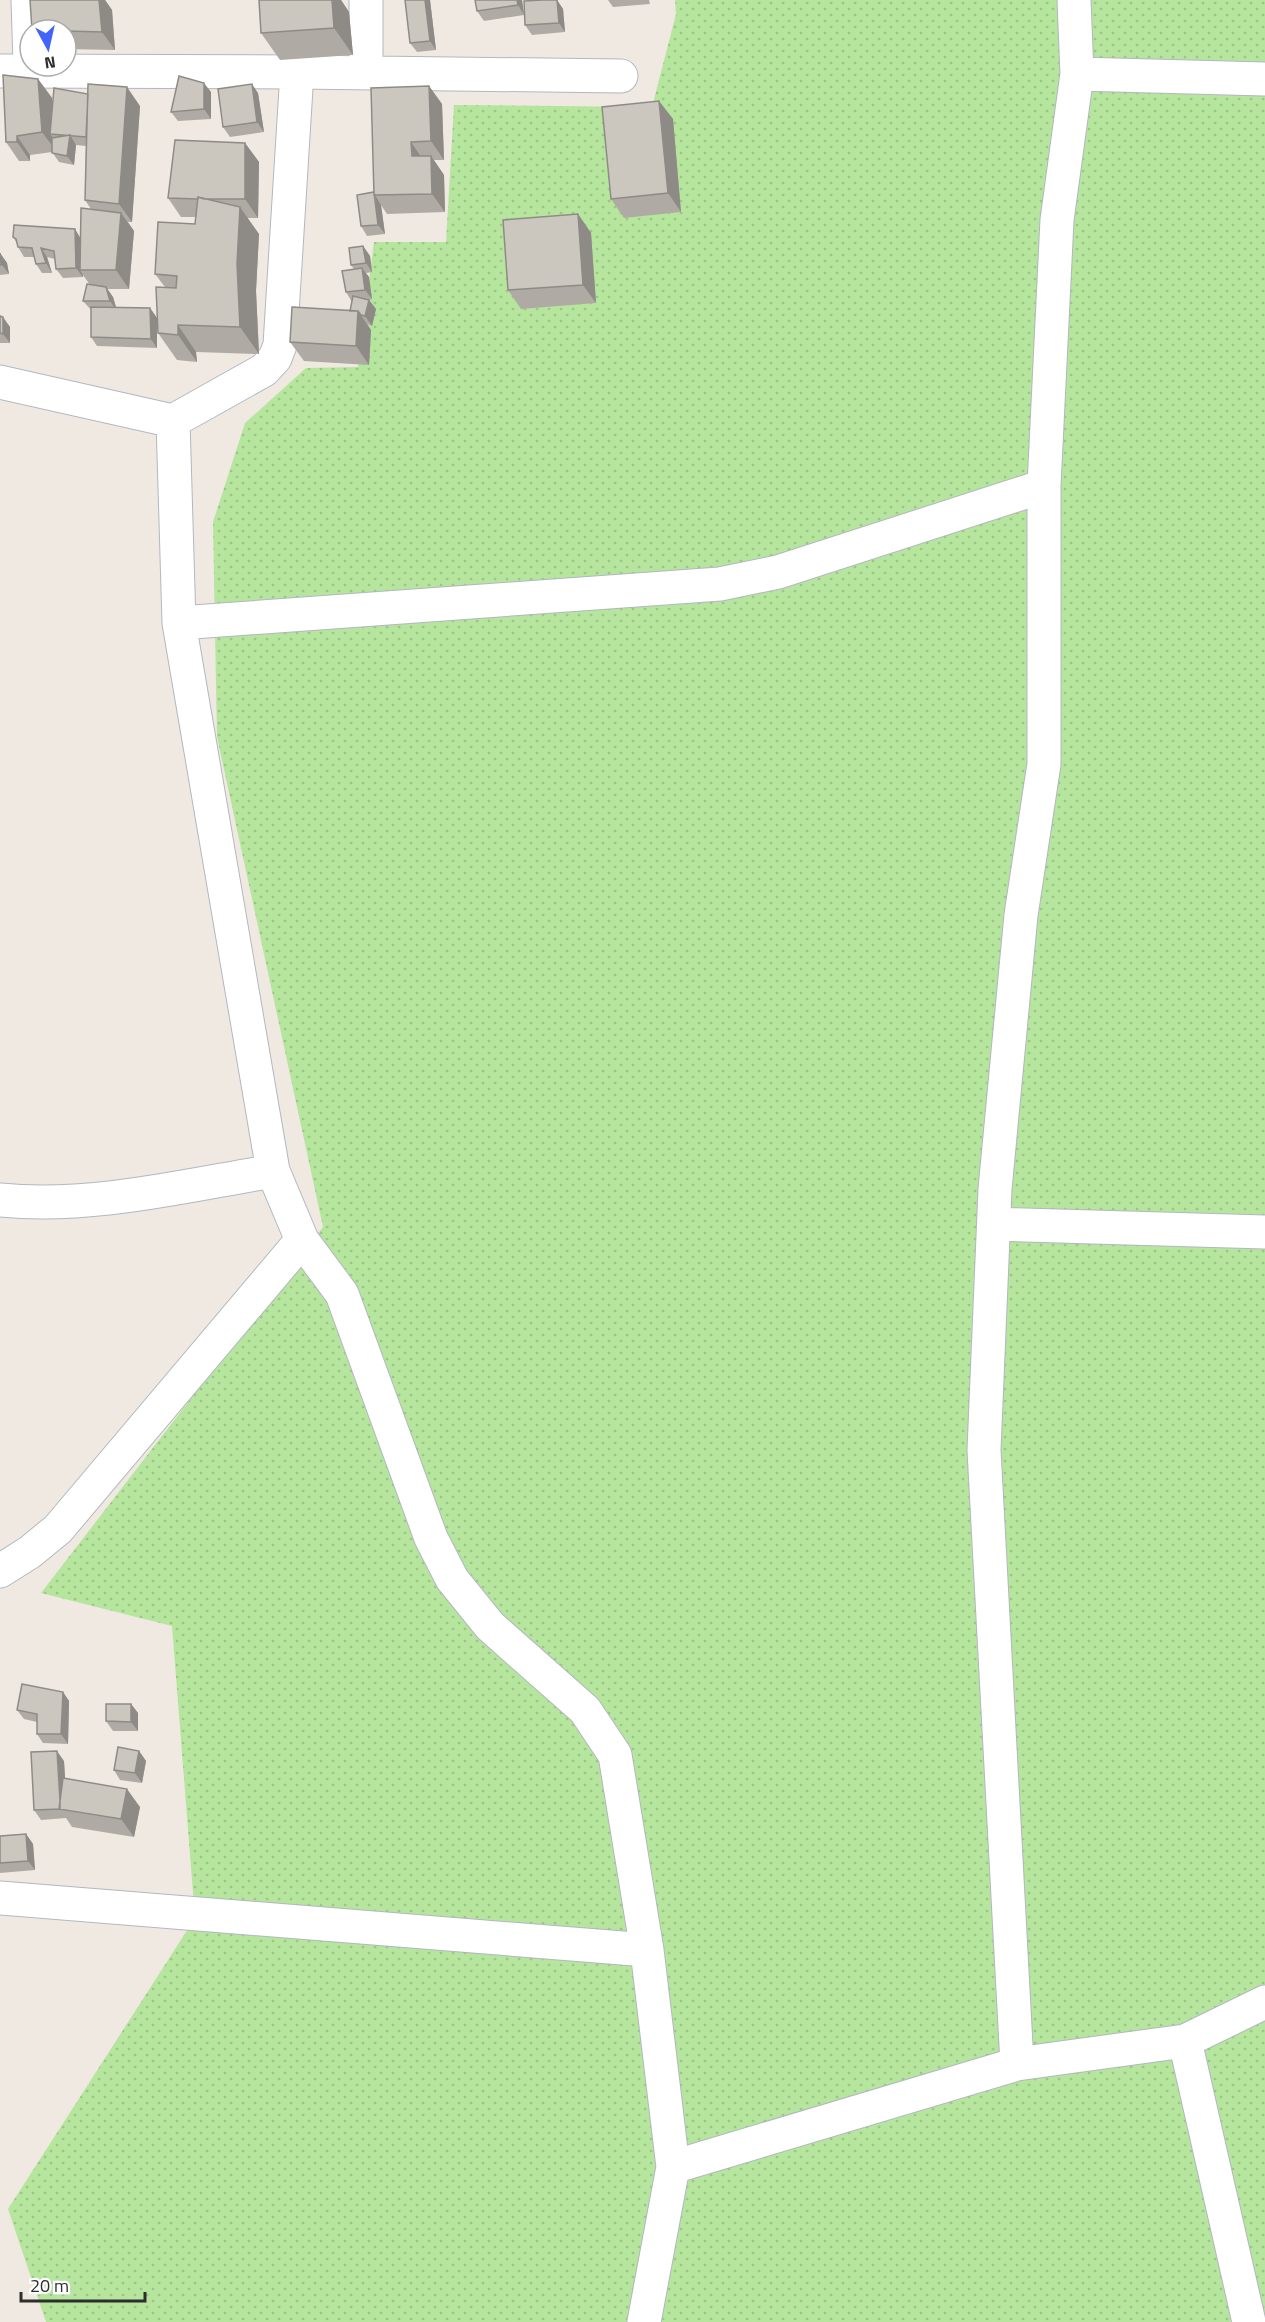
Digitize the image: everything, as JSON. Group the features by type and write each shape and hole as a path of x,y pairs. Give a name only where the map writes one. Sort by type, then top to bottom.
{"street":[{"path":"27,18 28,0"},
{"path":"366,0 366,73"},
{"path":"1017,2064 984,1450 995,1189 1020,915 1044,764 1044,486 1056,220 1077,74 1074,0"},
{"path":"78,69 621,76"},
{"path":"0,382 173,421 264,370 275,358 280,345 297,72"},
{"path":"1077,74 1265,79"},
{"path":"173,421 180,622 273,1171 302,1240 342,1294 431,1538 452,1579 490,1626 585,1710 615,1755 647,1950 673,2167 644,2322"},
{"path":"180,622 720,584 778,572 1044,486"},
{"path":"0,1200 62,1202 106,1199 273,1171"},
{"path":"994,1224 1265,1232"},
{"path":"0,1570 30,1552 58,1529 302,1240"},
{"path":"0,1898 647,1950"},
{"path":"673,2167 1017,2064 1185,2041 1265,2002"},
{"path":"1185,2041 1249,2322"}],"green space":[{"path":"675,0 1265,0 1265,2322 46,2322 8,2209 195,1918 172,1626 41,1593 323,1227 217,737 213,522 245,423 306,368 358,367 374,242 446,242 454,105 652,107 676,14"}],"building":[{"path":"30,0 99,0 102,32 78,31 78,18 31,18"},
{"path":"259,0 332,0 334,28 261,33"},
{"path":"405,0 425,0 430,41 410,43"},
{"path":"475,0 517,0 518,5 477,11"},
{"path":"557,0 559,23 525,25 524,1"},
{"path":"3,75 38,79 42,132 17,136 17,142 6,142"},
{"path":"179,76 204,83 204,109 171,112"},
{"path":"88,84 127,87 119,204 85,200"},
{"path":"252,84 257,122 223,127 218,89"},
{"path":"429,86 431,141 411,142 412,156 431,156 432,194 374,195 371,88"},
{"path":"54,88 88,94 86,137 50,134"},
{"path":"659,101 668,193 611,199 602,107"},
{"path":"70,135 67,156 52,153 52,138"},
{"path":"175,140 245,143 245,199 168,198"},
{"path":"374,192 378,225 361,226 357,195"},
{"path":"198,197 240,207 237,264 240,327 178,325 178,335 158,333 156,287 176,288 177,276 155,274 158,222 195,224"},
{"path":"81,208 121,213 116,270 80,270"},
{"path":"578,214 583,285 508,290 503,220"},
{"path":"14,225 75,229 76,268 56,269 54,251 41,248 46,263 36,264 32,248 18,247 13,237"},
{"path":"363,246 366,263 351,265 349,248"},
{"path":"362,268 365,290 346,292 342,271"},
{"path":"87,284 106,287 110,301 83,301"},
{"path":"353,296 369,300 365,316 358,311 350,311"},
{"path":"91,307 150,308 151,339 91,337"},
{"path":"292,307 358,311 356,346 290,342"},
{"path":"0,316 3,317 3,334 0,333"},
{"path":"22,1684 63,1692 61,1734 37,1734 37,1714 17,1710"},
{"path":"106,1704 131,1704 131,1722 106,1721"},
{"path":"118,1747 139,1751 135,1773 114,1770"},
{"path":"57,1751 60,1809 34,1810 31,1752"},
{"path":"63,1778 127,1789 121,1819 59,1809"},
{"path":"26,1834 28,1861 0,1863 0,1836"}]}
